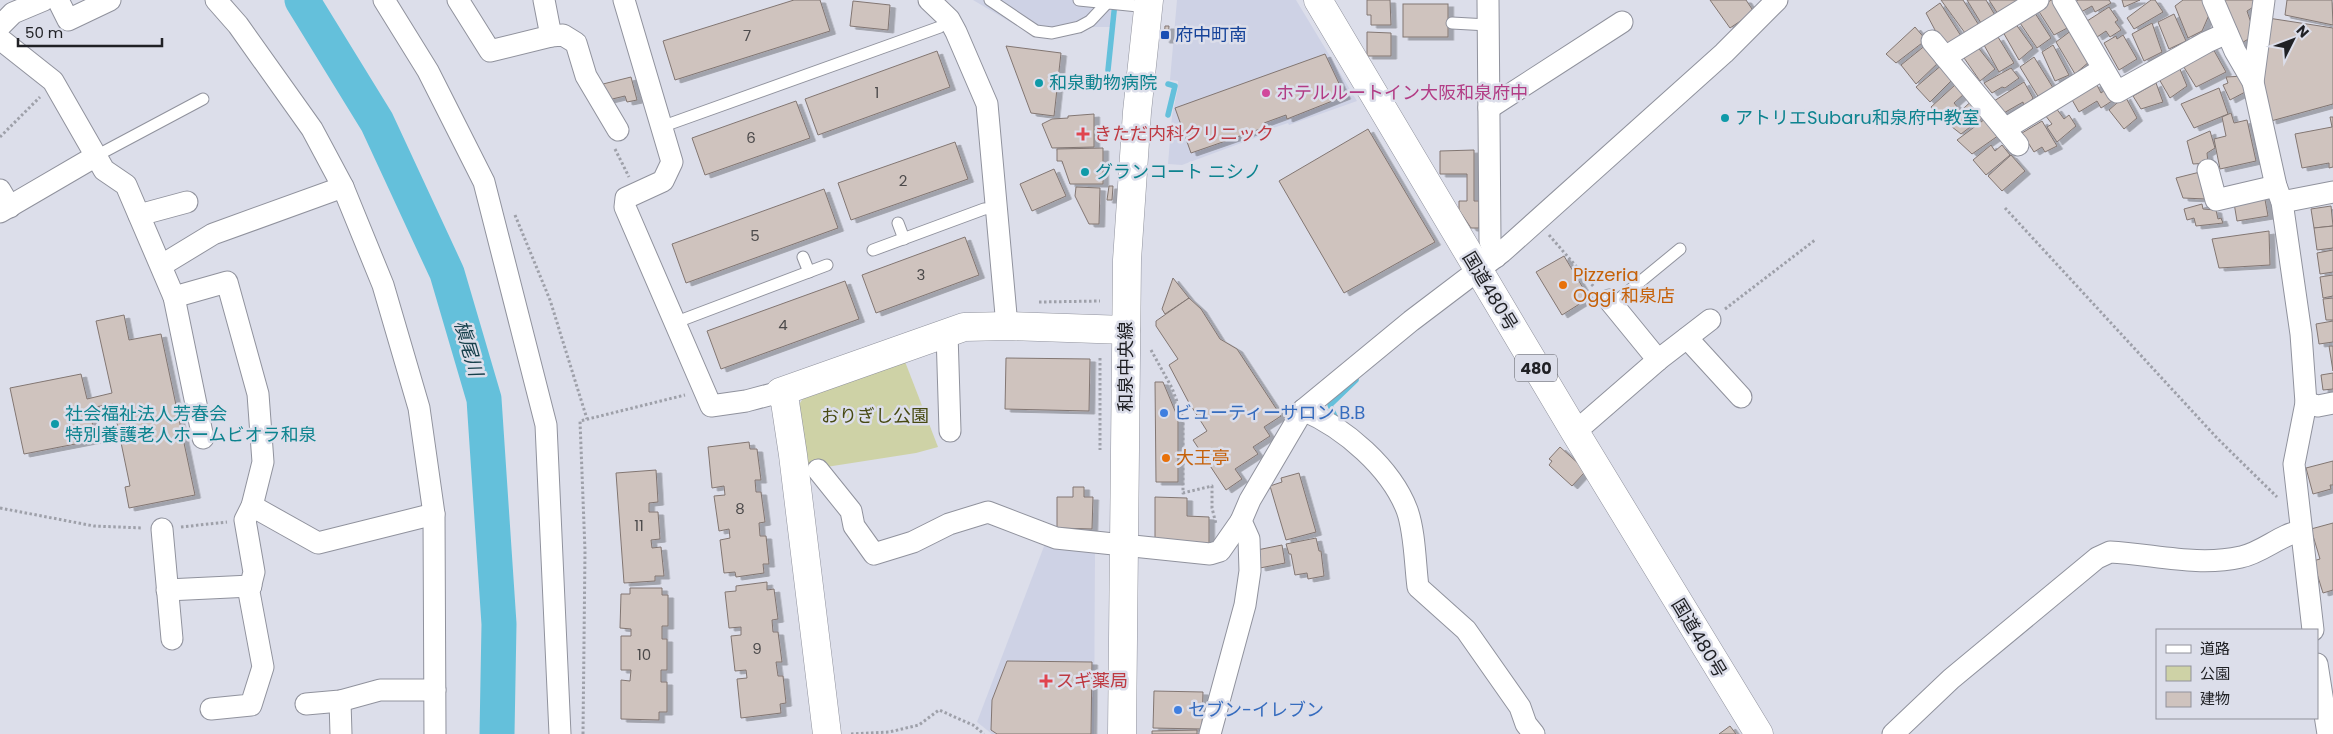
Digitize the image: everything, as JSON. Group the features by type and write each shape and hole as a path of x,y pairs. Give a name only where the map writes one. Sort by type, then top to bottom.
{"main road":[{"name":"国道480号","path":"1318,0 1487,264 1575,432 1759,734"},
{"name":"和泉中央線","path":"1122,734 1127,260 1136,122 1148,4"},
{"path":"827,734 793,455 785,402 780,392 947,332 1006,314 1126,330"}],"street":[{"path":"216,0 282,85 312,130 343,187 383,285 418,408 434,514 435,734"},
{"path":"384,0 428,71 484,182 546,425 560,734"},
{"path":"458,0 490,51 551,36 563,35 576,43 586,76 617,118"},
{"path":"544,0 551,36"},
{"path":"624,0 672,162 663,181 626,198 625,207 711,406 746,401 780,392"},
{"path":"929,0 949,19 987,104 1006,314"},
{"path":"1487,264 1490,241 1489,108 1484,25 1488,0"},
{"path":"818,470 850,511 854,526 874,554 913,542 949,524 988,512 1056,538 1210,554 1220,551 1236,529 1250,500 1303,410 1411,321 1487,264 1537,221 1724,53 1777,0"},
{"path":"2038,0 1938,49 2012,137 2104,69"},
{"path":"2063,0 2117,92 2207,42 2227,33"},
{"path":"2213,0 2227,33 2252,82 2279,194 2302,334 2306,403 2294,464 2313,629"},
{"path":"2252,82 2264,0"},
{"path":"0,26 13,14 44,1 68,20 106,1"},
{"path":"1489,108 1622,22"},
{"path":"0,39 53,81 104,170 126,185 162,265 174,297 203,438"},
{"path":"3,203 96,156"},
{"path":"2208,170 2216,200 2279,194 2333,192"},
{"path":"162,265 213,234 343,187"},
{"path":"139,215 186,202"},
{"path":"174,297 227,282 258,394 263,462 248,513 254,572 249,592 263,667 251,705 211,709"},
{"path":"1611,302 1658,360"},
{"path":"1575,432 1658,360 1710,320"},
{"path":"947,332 950,431"},
{"path":"1687,338 1741,397"},
{"path":"2306,403 2318,406 2333,403"},
{"path":"1303,410 1337,430 1367,454 1397,487 1408,512 1418,587 1466,630 1520,707 1526,724 1534,734"},
{"path":"248,513 318,543 434,514"},
{"path":"1893,734 1951,679 2097,558 2110,552 2208,562 2242,557 2276,543 2294,532 2302,524"},
{"path":"1210,734 1245,605 1250,570 1249,539 1236,529"},
{"path":"162,530 172,639"},
{"path":"167,590 251,586"},
{"path":"2318,670 2328,734"},
{"path":"306,704 340,701 380,690 435,690"},
{"path":"340,701 341,734"}],"lane":[{"path":"990,0 1036,31 1052,33 1085,24 1113,3"},
{"path":"1079,0 1148,4"},
{"path":"661,127 940,27 949,19"},
{"path":"1452,24 1484,25"},
{"path":"96,156 203,99"},
{"path":"873,250 984,208 997,208"},
{"path":"898,223 904,239"},
{"path":"1611,302 1680,249"},
{"path":"803,257 810,272"},
{"path":"674,323 827,265"}],"path":[{"path":"0,137 53,81"},
{"path":"617,118 608,136 636,193"},
{"path":"2005,208 2217,438 2291,510 2302,524"},
{"path":"514,214 550,300 587,419"},
{"path":"1537,221 1604,298 1611,302"},
{"path":"1710,320 1815,240"},
{"path":"1006,314 1100,301"},
{"path":"1151,350 1172,388 1183,418 1183,493 1212,486 1212,508 1219,531 1236,529"},
{"path":"583,734 585,550 580,421 703,391"},
{"path":"0,508 94,526 162,530 248,513"},
{"path":"851,734 889,732 920,725 939,710 973,725 984,734"}],"shaded area":[{"path":"973,0 1112,0 1110,27 1088,27 1055,38 1034,36"},
{"name":"ホテルルートイン大阪和泉府中","path":"1177,0 1296,0 1357,101 1289,125 1288,123 1267,130 1268,133 1182,165 1168,164 1172,116 1178,88 1178,81 1170,80"},
{"path":"1046,541 1095,550 1094,734 992,734 977,722"}],"green space":[{"name":"おりぎし公園","path":"904,359 938,447 916,453 807,470 798,412 800,403 806,394"}],"building":[{"path":"794,0 820,0 830,31 675,80 663,41"},
{"path":"1367,0 1390,0 1391,25 1371,25 1371,15 1367,15"},
{"path":"1710,0 1746,0 1754,12 1730,28"},
{"path":"1941,0 1963,0 1980,27 1965,33"},
{"path":"1967,0 1986,0 1996,17 1981,23"},
{"path":"1989,0 2021,0 1998,14"},
{"path":"2051,0 2055,0 2071,26 2054,35 2038,10"},
{"path":"2078,0 2109,0 2111,3 2095,12 2092,6 2081,12 2075,2"},
{"path":"2122,0 2140,0 2124,7"},
{"path":"2151,0 2155,0 2163,12 2134,29 2127,18"},
{"path":"2183,0 2206,0 2209,15 2202,31 2188,38 2175,6"},
{"path":"2224,0 2259,0 2258,4 2247,11 2255,35 2240,44"},
{"path":"2287,0 2332,0 2333,25 2285,15"},
{"path":"853,1 890,5 888,30 850,26"},
{"path":"1940,3 1961,36 1944,47 1926,13"},
{"path":"1403,4 1448,4 1448,37 1403,37"},
{"path":"2109,7 2118,20 2115,22 2121,30 2110,37 2106,31 2097,37 2087,21"},
{"path":"2033,10 2051,38 2037,48 2018,20"},
{"path":"2174,14 2186,41 2169,49 2158,22"},
{"path":"2268,18 2333,28 2333,104 2271,121 2260,76"},
{"path":"2015,23 2033,48 2019,60 2003,32"},
{"path":"2152,23 2162,52 2144,61 2132,34"},
{"path":"1165,26 1169,26 1168,40 1164,40"},
{"path":"1915,27 1926,40 1896,63 1886,54"},
{"path":"2072,30 2090,61 2075,74 2056,42"},
{"path":"1367,32 1391,33 1391,56 1367,56"},
{"path":"2123,35 2137,59 2119,70 2104,43 2116,36 2117,39"},
{"path":"1998,37 2014,63 1999,72 1984,45"},
{"path":"1927,44 1941,60 1916,84 1901,65"},
{"path":"1976,45 1995,69 1980,81 1962,55"},
{"path":"2053,45 2069,75 2055,81 2042,52"},
{"name":"和泉動物病院","path":"1006,46 1061,53 1054,116 1031,113"},
{"path":"2212,47 2226,72 2196,87 2182,64"},
{"path":"937,51 950,87 818,135 805,99"},
{"path":"1325,54 1345,96 1287,119 1286,115 1264,123 1266,127 1191,153 1175,108"},
{"path":"2034,57 2055,91 2039,98 2020,67"},
{"path":"1943,64 1955,77 1930,102 1916,87"},
{"path":"2179,67 2187,86 2170,98 2159,79"},
{"path":"2011,68 2019,78 2005,88 2002,87 1992,93 1984,83"},
{"path":"2244,76 2247,91 2230,100 2223,85 2228,83 2226,77"},
{"path":"631,77 637,100 627,102 625,96 608,100 603,84"},
{"path":"2024,82 2033,98 2024,108 2023,102 2002,114 1994,101"},
{"path":"2096,83 2101,93 2105,90 2112,101 2101,108 2097,101 2079,112 2071,98"},
{"path":"2156,83 2163,102 2141,109 2133,96"},
{"path":"1955,85 1964,94 1954,103 1959,109 1943,122 1931,107"},
{"path":"2219,88 2228,114 2194,128 2181,104"},
{"path":"2125,96 2137,118 2124,129 2109,110"},
{"path":"1974,99 1987,114 1961,134 1947,123"},
{"path":"796,101 810,138 705,175 692,138"},
{"path":"2056,108 2064,119 2069,115 2076,126 2057,142 2047,127 2052,124 2045,115"},
{"path":"2231,113 2234,123 2247,120 2256,161 2220,169 2214,139 2226,136 2222,117"},
{"path":"1094,114 1094,147 1052,148 1042,124 1052,119"},
{"path":"1989,116 2002,133 1972,154 1957,140"},
{"path":"2330,117 2333,117 2333,167 2329,168 2329,163 2302,168 2295,134 2332,127"},
{"path":"2042,121 2057,146 2045,152 2042,147 2034,152 2022,133"},
{"path":"1368,129 1435,242 1344,293 1279,181"},
{"path":"2210,131 2215,148 2207,153 2208,163 2193,164 2187,141"},
{"path":"955,142 968,179 851,220 838,183"},
{"path":"1991,145 1995,151 2002,145 2010,155 1986,175 1973,160"},
{"name":"グランコート ニシノ","path":"1103,148 1103,184 1070,184 1062,161 1057,161 1057,149"},
{"path":"1474,150 1474,201 1479,201 1479,228 1471,228 1459,210 1459,201 1467,201 1467,174 1440,174 1440,151"},
{"path":"2011,155 2025,171 2002,191 1988,176"},
{"path":"1054,169 1066,196 1032,211 1020,184"},
{"path":"2204,171 2206,199 2183,198 2176,178"},
{"path":"1109,186 1113,186 1112,200 1107,200"},
{"path":"1076,187 1100,188 1099,224 1089,224 1075,196"},
{"path":"824,189 838,228 686,283 672,244"},
{"path":"2264,194 2268,216 2237,221 2234,203"},
{"path":"2202,204 2203,209 2216,210 2218,219 2221,218 2223,223 2196,226 2194,218 2187,220 2184,209"},
{"path":"2331,206 2333,226 2314,228 2311,209"},
{"path":"2333,226 2333,248 2317,250 2314,228"},
{"path":"2269,231 2270,265 2219,268 2212,239"},
{"path":"965,237 979,275 876,313 862,275"},
{"path":"2333,250 2333,272 2320,274 2317,253"},
{"name":"Pizzeria Oggi 和泉店","path":"1564,256 1589,298 1562,315 1536,272"},
{"path":"2333,275 2333,296 2323,298 2320,277"},
{"path":"1173,278 1189,298 1165,314 1162,309"},
{"path":"845,281 859,319 721,369 707,331"},
{"path":"1189,298 1201,309 1220,339 1237,349 1281,416 1264,427 1270,436 1253,447 1258,454 1235,469 1242,479 1226,490 1193,440 1207,431 1169,365 1178,359 1156,326 1156,321"},
{"path":"2333,298 2333,320 2326,320 2323,299"},
{"name":"社会福祉法人芳春会 特別養護老人ホームビオラ和泉","path":"124,315 129,340 161,334 195,495 129,508 125,487 130,486 113,404 89,408 96,440 24,454 10,388 81,374 87,399 112,393 96,321"},
{"path":"2333,321 2333,342 2319,344 2316,324"},
{"path":"2329,346 2333,346 2333,371"},
{"path":"1006,358 1090,359 1089,411 1005,409"},
{"path":"2333,373 2333,389 2323,390 2321,375"},
{"path":"1155,382 1163,382 1178,418 1178,482 1156,482"},
{"path":"749,442 750,449 757,449 761,480 755,480 756,492 761,492 765,522 759,523 760,536 766,536 769,564 763,564 764,573 736,577 735,572 724,573 720,540 730,538 729,529 719,531 714,496 725,495 724,486 712,488 708,447"},
{"path":"1560,447 1580,465 1584,473 1572,486 1549,465 1552,461 1549,459"},
{"path":"2333,461 2333,485 2330,485 2331,489 2313,494 2306,468"},
{"path":"656,470 658,502 649,503 649,512 658,512 660,539 651,540 652,548 661,547 664,576 655,576 655,581 624,583 616,473"},
{"path":"1299,473 1316,532 1286,540 1270,486 1282,482 1281,478"},
{"path":"1073,487 1084,487 1084,497 1093,497 1092,529 1057,528 1057,497 1073,497"},
{"path":"1155,497 1187,498 1187,516 1209,517 1209,546 1155,546"},
{"path":"2333,523 2333,590 2323,593 2313,561 2320,559 2311,529"},
{"path":"1316,538 1319,551 1321,551 1324,576 1308,579 1307,573 1295,575 1291,554 1289,554 1286,544"},
{"path":"1282,545 1285,563 1260,568 1257,550"},
{"path":"767,582 767,590 774,589 778,619 772,620 773,632 778,632 782,662 776,662 778,676 783,676 786,703 780,704 781,713 741,718 737,679 747,678 746,670 735,671 731,636 741,635 741,627 729,628 725,592 736,591 736,586"},
{"path":"630,588 662,588 662,595 668,595 668,626 662,626 662,639 667,639 667,670 661,670 661,682 667,682 667,712 659,712 659,720 621,719 621,680 630,681 631,670 621,670 621,636 631,636 631,629 620,628 621,594 630,594"},
{"name":"スギ薬局","path":"1007,661 1092,662 1091,734 997,734 991,730 992,700"},
{"name":"セブン-イレブン","path":"1154,691 1203,692 1202,729 1153,728"},
{"path":"1730,726 1736,734 1719,734"},
{"path":"1197,730 1197,734 1152,734 1152,731"}],"waterway":[{"name":"槇尾川","path":"302,0 377,122 447,273 484,399 499,624 497,734"},
{"path":"1108,70 1115,2"},
{"path":"1168,84 1175,86 1168,115"},
{"path":"1337,421 1330,405 1356,380"}],"place":[{"name":"府中町南","path":"1165,35"},
{"name":"和泉動物病院","path":"1039,83"},
{"name":"ホテルルートイン大阪和泉府中","path":"1266,93"},
{"name":"アトリエSubaru和泉府中教室","path":"1725,118"},
{"name":"きただ内科クリニック","path":"1083,134"},
{"name":"グランコート ニシノ","path":"1085,172"},
{"name":"Pizzeria Oggi 和泉店","path":"1563,285"},
{"name":"ビューティーサロン B.B","path":"1164,413"},
{"name":"社会福祉法人芳春会 特別養護老人ホームビオラ和泉","path":"55,424"},
{"name":"大王亭","path":"1166,458"},
{"name":"スギ薬局","path":"1046,681"},
{"name":"セブン-イレブン","path":"1178,710"}]}
